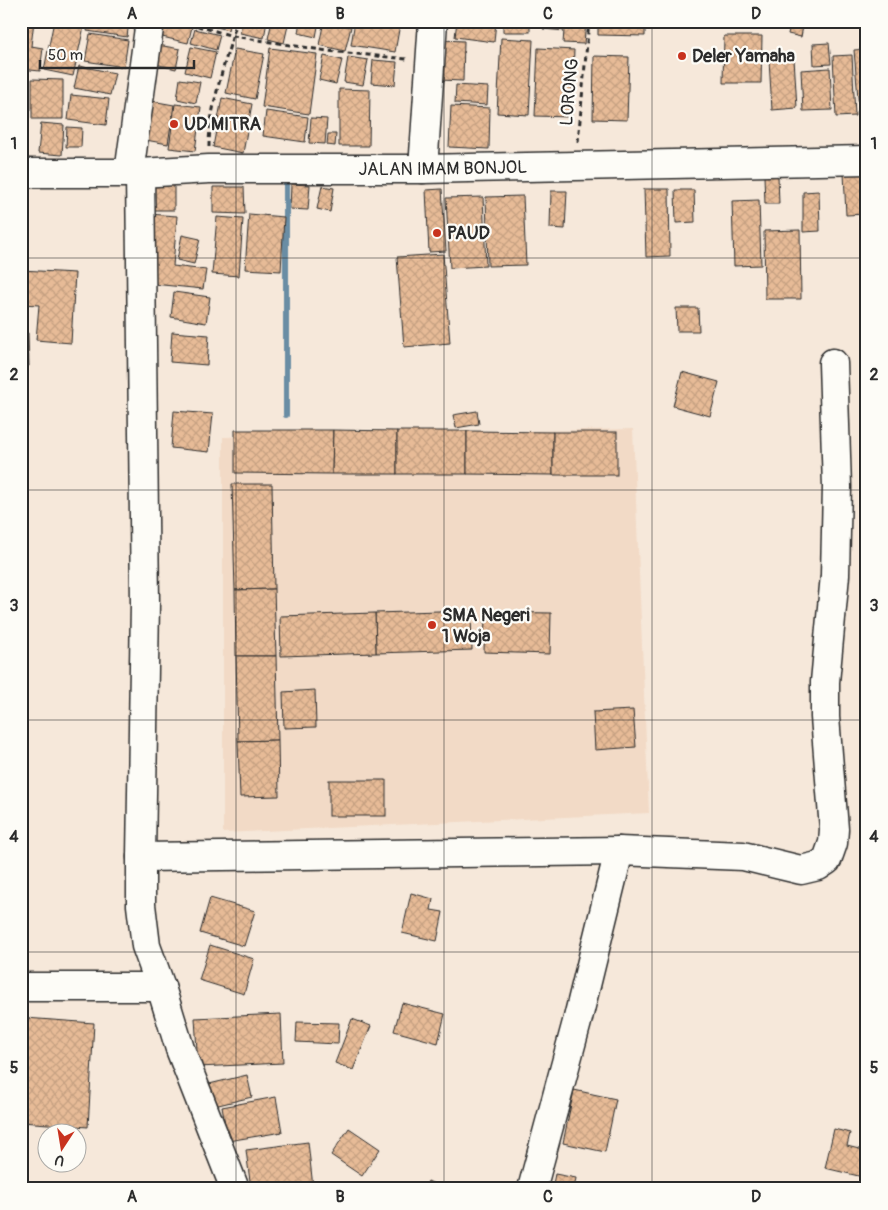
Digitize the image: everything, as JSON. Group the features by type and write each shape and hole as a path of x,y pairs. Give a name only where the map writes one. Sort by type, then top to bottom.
{"main road":[{"path":"150,21 135,173 145,603 142,905 146,946 180,1049 235,1189"},
{"path":"423,169 433,21"},
{"name":"JALAN IMAM BONJOL","path":"21,173 135,173 209,169 423,169 867,160"},
{"path":"141,857 619,852 743,856 801,870 818,866 827,860 834,829 825,717 825,682 835,575 837,487 833,363"},
{"path":"532,1189 577,1022 619,852"},
{"path":"21,987 161,987"}],"path":[{"path":"180,21 233,36 328,51 430,61"},
{"path":"209,169 209,134 216,97 237,21"},
{"name":"LORONG","path":"576,165 589,21"}],"shaded area":[{"name":"SMA Negeri 1 Woja","path":"633,429 649,813 223,833 223,437"}],"building":[{"path":"21,21 34,21 31,46 43,48 40,71 21,69"},
{"path":"54,21 85,22 73,76 44,70"},
{"path":"89,21 129,21 127,37 87,31"},
{"path":"162,21 192,27 188,43 158,36"},
{"path":"206,21 230,21 228,30 205,24"},
{"path":"242,21 267,21 264,38 240,33"},
{"path":"272,21 289,21 284,43 268,39"},
{"path":"300,21 319,21 316,37 298,33"},
{"path":"324,21 351,27 345,51 319,45"},
{"path":"355,21 382,21 400,24 395,52 351,45"},
{"path":"457,21 496,21 494,42 455,37"},
{"path":"503,21 530,21 530,32 503,32"},
{"path":"544,21 586,21 584,44 563,43 564,31 543,29"},
{"path":"598,21 645,21 645,36 598,35"},
{"path":"791,21 804,21 801,37 788,34"},
{"path":"195,29 220,35 216,50 191,43"},
{"path":"90,34 128,40 124,67 85,61"},
{"path":"724,36 762,36 761,83 723,83"},
{"path":"501,38 533,40 529,115 497,113"},
{"path":"442,40 464,41 463,81 440,80"},
{"path":"829,43 831,64 814,65 813,44"},
{"path":"158,45 180,49 176,69 155,64"},
{"path":"191,47 216,52 210,78 185,72"},
{"path":"270,48 317,54 309,114 262,107"},
{"path":"538,48 574,50 571,117 535,116"},
{"path":"235,49 264,54 255,99 226,93"},
{"path":"867,49 867,110 859,110 854,50"},
{"path":"852,55 855,116 836,117 833,56"},
{"path":"324,56 342,60 336,84 319,80"},
{"path":"594,56 629,57 627,120 593,119"},
{"path":"348,57 368,60 363,85 344,82"},
{"path":"794,58 797,108 772,110 769,60"},
{"path":"373,60 397,62 395,85 371,83"},
{"path":"79,66 115,73 110,95 74,88"},
{"path":"830,68 832,110 803,111 801,70"},
{"path":"21,71 28,72 25,98 21,98"},
{"path":"32,79 63,80 63,119 32,119"},
{"path":"180,79 200,82 196,103 177,99"},
{"path":"456,85 488,87 487,105 455,103"},
{"path":"339,89 370,90 369,146 339,146"},
{"path":"71,95 109,99 106,125 68,120"},
{"path":"222,98 252,104 243,153 213,147"},
{"path":"146,100 174,105 168,144 140,139"},
{"path":"21,102 28,103 23,147 21,147"},
{"path":"175,104 201,107 195,151 169,148"},
{"path":"451,106 490,108 489,149 449,147"},
{"path":"266,111 308,117 305,142 263,136"},
{"path":"311,118 327,119 325,144 309,143"},
{"path":"41,123 64,125 62,155 38,153"},
{"path":"67,127 82,128 81,147 66,147"},
{"path":"328,134 336,134 335,146 327,145"},
{"path":"867,172 867,214 846,215 844,173"},
{"path":"764,176 778,176 779,204 765,204"},
{"path":"174,179 174,210 151,210 150,180"},
{"path":"291,184 310,185 308,210 290,209"},
{"path":"322,186 334,188 330,212 317,209"},
{"path":"213,187 244,187 245,214 213,213"},
{"path":"442,189 446,251 429,252 426,190"},
{"path":"644,189 669,189 670,256 646,257"},
{"path":"675,190 694,190 695,222 676,223"},
{"path":"551,191 567,191 565,229 550,228"},
{"path":"819,191 820,231 803,232 803,192"},
{"path":"523,196 526,265 488,266 486,197"},
{"path":"483,197 486,266 450,268 446,198"},
{"path":"759,200 761,265 734,266 732,201"},
{"path":"148,214 177,216 173,266 206,270 203,289 143,283"},
{"path":"249,214 284,217 281,271 245,269"},
{"path":"217,217 243,219 239,276 212,274"},
{"path":"800,230 801,299 765,299 764,231"},
{"path":"182,235 200,239 194,264 177,260"},
{"path":"443,254 450,343 404,347 397,257"},
{"path":"21,270 75,273 71,343 36,340 39,305 21,304"},
{"path":"174,292 210,297 206,323 171,317"},
{"path":"676,308 698,308 699,331 677,331"},
{"path":"172,332 209,335 207,365 170,362"},
{"path":"21,333 28,333 29,366 21,366"},
{"path":"682,372 719,382 710,416 673,406"},
{"path":"174,411 213,414 209,452 171,448"},
{"path":"477,411 479,424 456,428 453,415"},
{"path":"235,430 333,430 332,474 235,473"},
{"path":"333,430 397,431 397,474 332,474"},
{"path":"397,431 467,431 467,474 397,474"},
{"path":"467,431 553,432 553,475 467,474"},
{"path":"553,432 617,432 617,475 553,475"},
{"path":"232,484 272,484 274,589 235,590"},
{"path":"274,589 276,656 236,656 235,590"},
{"path":"471,610 472,650 376,653 375,613"},
{"path":"485,612 551,613 550,654 484,652"},
{"path":"375,613 376,653 281,656 280,616"},
{"path":"236,656 276,656 278,740 238,741"},
{"path":"315,690 316,727 284,728 283,692"},
{"path":"633,710 636,747 595,750 593,712"},
{"path":"278,740 279,796 240,797 238,741"},
{"path":"329,780 386,780 386,816 329,816"},
{"path":"411,893 433,899 431,910 443,912 437,941 402,933"},
{"path":"210,898 255,911 244,946 200,933"},
{"path":"210,945 254,959 244,994 199,980"},
{"path":"402,1003 445,1014 438,1043 394,1031"},
{"path":"281,1014 283,1063 198,1067 195,1018"},
{"path":"25,1018 94,1023 88,1127 88,1122 21,1122 21,1082"},
{"path":"352,1019 371,1026 353,1070 335,1063"},
{"path":"297,1022 339,1023 338,1044 296,1042"},
{"path":"247,1075 252,1097 210,1107 205,1085"},
{"path":"574,1090 616,1099 605,1152 563,1143"},
{"path":"276,1097 282,1132 228,1141 222,1107"},
{"path":"349,1128 380,1149 362,1176 331,1155"},
{"path":"834,1129 850,1133 847,1146 867,1151 867,1178 825,1168"},
{"path":"308,1142 313,1187 298,1189 251,1189 246,1150"},
{"path":"555,1174 576,1178 574,1189 552,1189"},
{"path":"428,1181 445,1189 424,1189"}],"waterway":[{"path":"286,185 286,415"}],"place":[{"name":"Deler Yamaha","path":"682,56"},
{"name":"UD MITRA","path":"174,124"},
{"name":"PAUD","path":"437,233"},
{"name":"SMA Negeri 1 Woja","path":"432,625"}]}
